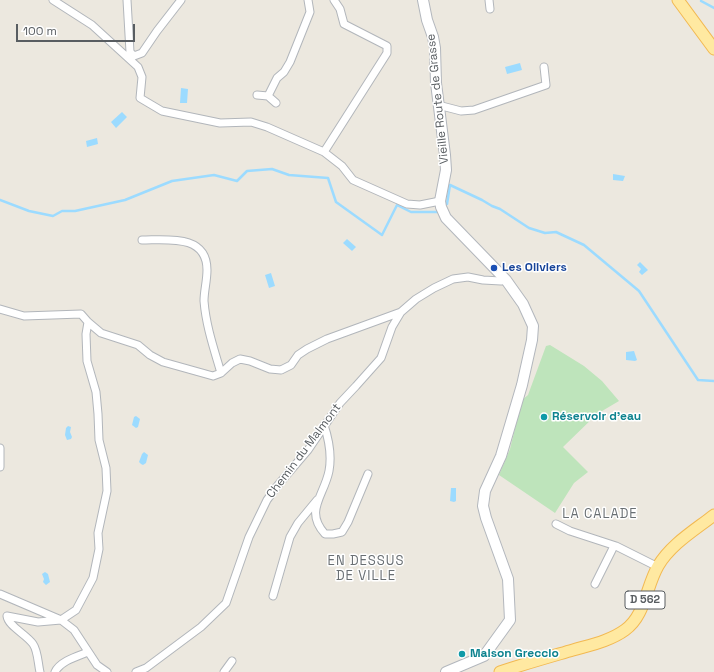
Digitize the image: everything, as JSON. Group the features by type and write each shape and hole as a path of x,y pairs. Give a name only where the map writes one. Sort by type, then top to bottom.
{"main road":[{"path":"678,0 714,49"},
{"name":"D 562","path":"500,672 604,640 625,630 639,613 658,567 665,556 684,538 714,515"}],"street":[{"path":"54,0 92,25 138,68 142,77 140,98 162,111 220,123 251,122 267,127 324,152 342,166 353,180 407,204 420,205 440,201 446,218 506,280 523,304 533,326 532,340 522,385 501,456 485,491 483,506 508,579 510,620 484,656 446,672"},
{"path":"127,0 130,52 134,56 142,53 157,31 182,0"},
{"path":"268,96 277,78 284,72 290,62 310,12 308,0"},
{"path":"324,152 387,53 387,46 344,24 340,9 334,0"},
{"name":"Vieille Route de Grasse","path":"423,0 435,48 438,105 445,155 446,170 440,201"},
{"path":"489,0 490,9"},
{"path":"438,105 461,111 474,110 539,88 546,85 544,67"},
{"path":"257,95 268,96 276,103"},
{"path":"142,240 183,240 193,244 201,251 205,258 207,270 204,298 206,321 221,373"},
{"name":"Chemin du Malmont","path":"136,672 146,668 201,627 226,603 249,536 259,516 278,485 308,450 340,403 381,358 392,327 401,312 416,299 452,279 468,277 483,280 506,280"},
{"path":"0,309 24,316 81,314 101,333 138,345 150,355 163,362 213,376 221,373 232,363 240,359 250,361 270,369 281,370 291,365 298,355 327,339 401,312"},
{"path":"3,616 38,622 61,620 76,610 93,578 99,549 98,533 107,491 106,468 98,440 96,392 87,361 86,334 88,322"},
{"path":"324,425 329,439 329,472 316,509 316,519 325,534 342,532 348,522 368,474"},
{"path":"0,448 0,467"},
{"path":"273,596 290,537 298,523 320,497"},
{"path":"556,524 570,531 614,546 658,567"},
{"path":"595,584 614,546"},
{"path":"0,594 61,620 74,630 97,665 107,672"},
{"path":"3,616 8,622 27,636 34,646 40,672"},
{"path":"55,672 56,669 67,661 88,652"},
{"path":"224,672 232,661"}],"green space":[{"path":"550,345 584,366 602,381 619,401 597,414 563,447 588,472 574,483 555,513 499,475 510,449 522,400 528,395 546,346"}],"water":[{"path":"520,63 522,70 507,74 505,67"},
{"path":"181,88 188,89 187,103 180,103"},
{"path":"122,112 127,117 116,128 111,122"},
{"path":"97,138 98,144 87,147 86,141"},
{"path":"613,174 625,176 623,181 613,180"},
{"path":"347,239 356,247 352,251 343,243"},
{"path":"640,262 648,270 642,275 639,272 641,269 637,265"},
{"path":"271,273 275,286 269,288 265,275"},
{"path":"634,351 637,360 626,360 626,352"},
{"path":"136,416 140,419 138,427 136,428 132,425 134,417"},
{"path":"68,426 71,427 70,432 72,437 71,439 67,440 65,435 66,428"},
{"path":"144,452 148,455 146,463 143,465 139,462"},
{"path":"451,488 456,488 456,501 454,502 450,501"},
{"path":"45,572 48,574 50,582 46,585 43,582 44,579 42,574"}],"waterway":[{"path":"701,1 714,8"},
{"path":"0,200 29,211 53,216 62,211 75,211 125,200 172,181 214,175 237,181 247,171 272,169 289,175 328,178 336,202 382,235 397,205 411,212 437,212"},
{"path":"447,204 450,185 500,209 529,228 545,233 556,232 584,245 639,291 698,380 714,381"}],"place":[{"name":"Les Oliviers","path":"494,268"},
{"name":"Réservoir d'eau","path":"544,417"},
{"name":"Maison Greccio","path":"462,654"}],"district":[{"name":"LA CALADE","path":"600,514"},
{"name":"EN DESSUS DE VILLE","path":"366,568"}]}
